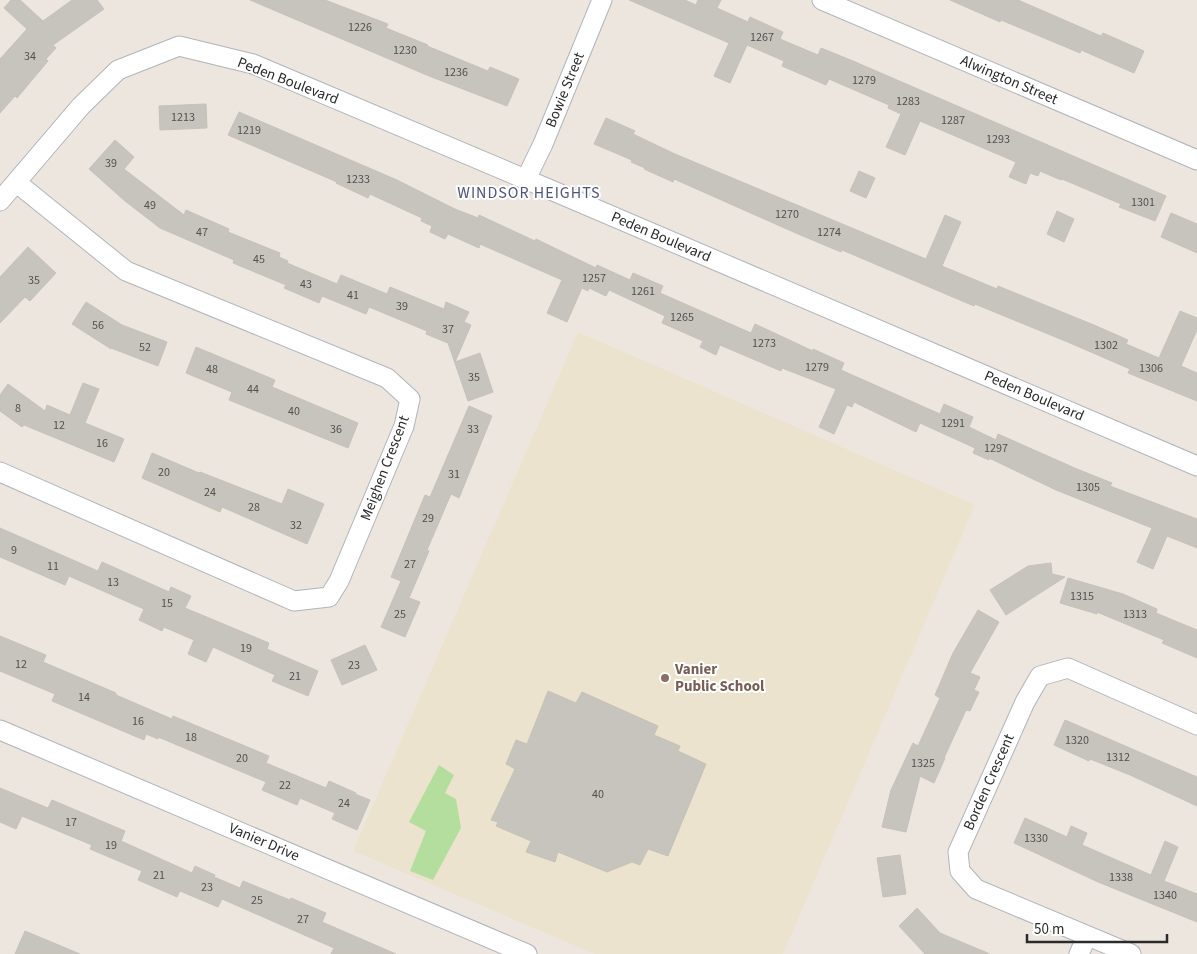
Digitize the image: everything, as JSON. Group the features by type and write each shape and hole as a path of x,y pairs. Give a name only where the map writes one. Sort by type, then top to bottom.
{"street":[{"name":"Bowie Street","path":"526,179 602,0"},
{"name":"Alwington Street","path":"822,0 1197,160"},
{"name":"Peden Boulevard","path":"0,201 80,106 118,70 179,46 253,64 1197,466"},
{"name":"Meighen Crescent","path":"0,472 294,601 329,597 339,581 404,426 410,399 387,378 126,271 17,183"},
{"name":"Borden Crescent","path":"1131,954 976,889 960,871 958,852 1025,702 1040,676 1068,668 1197,725"},
{"name":"Vanier Drive","path":"0,730 527,954"},
{"path":"1079,954 1087,936"}],"shaded area":[{"name":"Vanier Public School","path":"578,332 975,505 783,954 595,954 353,851"}],"green space":[{"path":"439,765 454,775 445,793 456,799 461,828 433,880 410,871 426,831 409,822"}],"building":[{"path":"11,0 20,0 43,21 72,0 97,0 104,9 53,45 56,48 46,59 48,61 17,98 15,96 0,113 0,59 27,29 4,8"},
{"path":"250,0 325,0 388,24 386,28 488,71 490,67 519,79 507,106 429,76"},
{"path":"629,0 685,0 696,5 698,0 721,0 717,8 748,22 750,17 783,32 780,39 818,55 821,48 853,61 1166,196 1155,221 1119,207 1121,204 1040,171 1038,176 1030,173 1026,184 1009,177 1016,162 920,121 905,155 886,147 901,114 888,108 889,105 829,79 826,85 782,66 784,61 747,45 730,83 714,76 729,43"},
{"path":"950,0 1018,0 1101,36 1103,33 1144,51 1134,73 1081,50 1080,53 1001,20 1000,22"},
{"path":"206,104 207,128 160,130 159,106"},
{"path":"239,112 397,180 455,209 478,218 479,215 535,241 536,239 596,268 597,265 630,280 633,273 663,286 660,293 751,333 755,324 844,363 841,370 940,414 944,404 973,417 969,427 996,440 998,434 1112,483 1110,486 1197,519 1197,548 1167,536 1153,569 1137,562 1152,528 1056,490 989,458 989,460 973,453 975,448 920,423 916,432 854,402 852,407 847,405 834,434 819,427 836,389 782,368 781,371 720,345 716,355 700,347 703,341 662,323 665,316 609,290 606,296 589,288 588,291 582,288 567,322 547,313 562,280 480,244 479,248 448,234 445,239 430,232 432,226 421,221 422,218 370,194 368,198 337,182 228,135"},
{"path":"606,118 635,131 633,134 675,154 926,259 945,215 961,222 942,266 997,289 998,286 1094,325 1128,340 1126,344 1159,358 1180,311 1197,318 1197,330 1181,366 1197,373 1197,401 1128,373 1130,369 1070,343 975,304 974,306 842,250 841,252 674,179 673,182 644,169 631,162 632,160 594,144"},
{"path":"115,140 134,157 124,169 184,215 186,210 229,229 228,232 280,253 279,257 288,261 287,263 337,284 341,275 387,294 390,287 444,309 446,302 469,312 464,322 471,325 455,362 480,353 493,392 468,401 448,343 426,334 427,331 369,307 366,314 322,296 319,303 284,288 286,285 233,263 234,260 160,228 125,201 89,169"},
{"path":"859,171 875,178 866,198 850,191"},
{"path":"1057,211 1074,219 1064,242 1047,234"},
{"path":"1171,213 1197,224 1197,253 1161,237"},
{"path":"28,247 56,273 30,301 25,297 0,323 0,277"},
{"path":"86,302 122,325 167,342 158,366 111,349 72,324"},
{"path":"196,347 275,380 272,387 358,423 348,448 229,400 232,392 186,373"},
{"path":"83,383 99,389 85,423 124,439 114,462 24,425 22,427 0,411 0,395 8,384 45,411 47,405 70,415"},
{"path":"469,406 492,416 459,498 451,494 427,550 429,551 409,598 420,602 405,637 381,627 401,581 391,577 425,495 430,497"},
{"path":"152,453 282,504 288,489 324,504 307,544 222,507 220,512 142,478"},
{"path":"0,528 98,571 102,562 169,592 171,587 191,596 185,608 269,643 267,649 318,671 308,696 272,681 275,675 213,647 206,662 188,654 194,640 164,627 162,631 139,620 144,609 69,576 65,585 0,557"},
{"path":"1051,563 1052,574 1065,577 1006,615 990,590 1028,566"},
{"path":"1068,578 1123,594 1157,609 1156,613 1197,630 1197,658 1162,643 1164,640 1097,612 1097,614 1060,603"},
{"path":"978,610 999,622 970,673 980,677 974,690 979,692 970,711 966,710 934,783 920,776 906,832 882,827 891,790 913,743 918,746 940,698 935,695 953,653"},
{"path":"0,636 46,655 43,662 116,693 116,695 172,719 173,716 269,756 266,763 326,788 329,781 370,800 357,830 332,819 335,813 300,798 297,805 262,790 266,782 158,737 158,739 146,734 144,740 52,701 55,694 0,671"},
{"path":"365,645 377,670 342,685 331,660"},
{"path":"548,691 576,703 582,692 658,726 654,735 680,746 678,751 706,764 668,856 648,849 640,865 632,862 607,872 558,852 555,862 526,852 531,841 496,826 498,822 491,820 515,769 506,764 516,740 527,744"},
{"path":"1065,720 1197,777 1197,806 1130,775 1090,759 1089,761 1054,745"},
{"path":"0,788 48,808 52,800 125,831 121,841 192,873 195,866 215,875 214,877 240,888 243,881 290,900 291,898 326,913 322,922 396,954 331,954 334,948 222,899 218,907 180,891 177,897 138,880 142,871 90,849 92,845 22,816 16,829 0,822"},
{"path":"1025,818 1067,837 1071,826 1087,833 1082,845 1151,875 1165,841 1178,847 1164,881 1197,894 1197,922 1098,882 1014,843"},
{"path":"900,855 906,894 883,897 877,858"},
{"path":"917,908 940,933 990,954 925,954 899,926"},
{"path":"25,931 80,954 15,954"}],"place":[{"name":"Vanier Public School","path":"665,678"}],"district":[{"name":"WINDSOR HEIGHTS","path":"529,193"}]}
